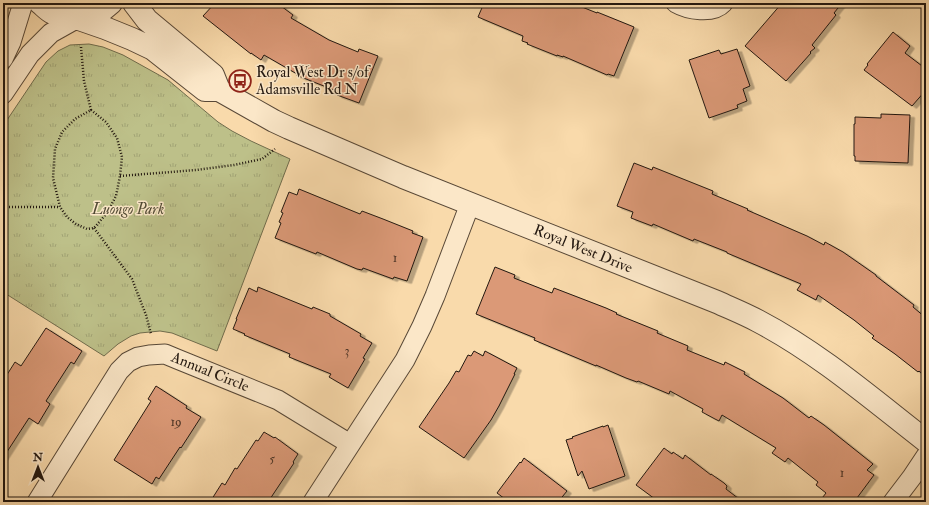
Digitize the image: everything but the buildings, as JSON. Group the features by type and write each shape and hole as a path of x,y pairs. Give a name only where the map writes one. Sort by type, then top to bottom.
{"street":[{"path":"3,59 11,42 23,3"},
{"name":"Royal West Drive","path":"40,3 51,12 64,18 77,19 105,28 153,49 205,90 219,90 274,121 403,177 717,302 758,321 798,344 829,366 926,441"},
{"path":"3,94 30,54 51,33 77,19 91,17 103,11 111,3"},
{"path":"134,3 147,20 213,75 219,90"},
{"path":"676,3 696,9 709,10 723,3"},
{"path":"313,502 405,360 435,296 470,204"},
{"name":"Annual Circle","path":"37,502 119,371 128,362 138,357 165,354 278,400 350,444"},
{"path":"892,502 912,477 926,456"}],"path":[{"path":"81,46 84,81 91,110 106,122 117,138 122,157 116,196 107,213 94,228 87,229 76,224 67,217 60,207 53,178 55,149 62,132 75,119 91,110"},
{"path":"120,176 196,170 234,165 262,159 275,149"},
{"path":"3,207 60,207"},
{"path":"94,228 132,279 146,315 151,334"}],"green space":[{"name":"Luongo Park","path":"89,44 103,47 123,55 168,80 218,122 251,141 290,159 217,351 172,333 160,331 140,333 131,336 118,344 104,356 3,292 3,126 46,62 58,51 70,45"}],"place":[{"name":"Royal West Dr s/of Adamsville Rd N","path":"240,81"}]}
